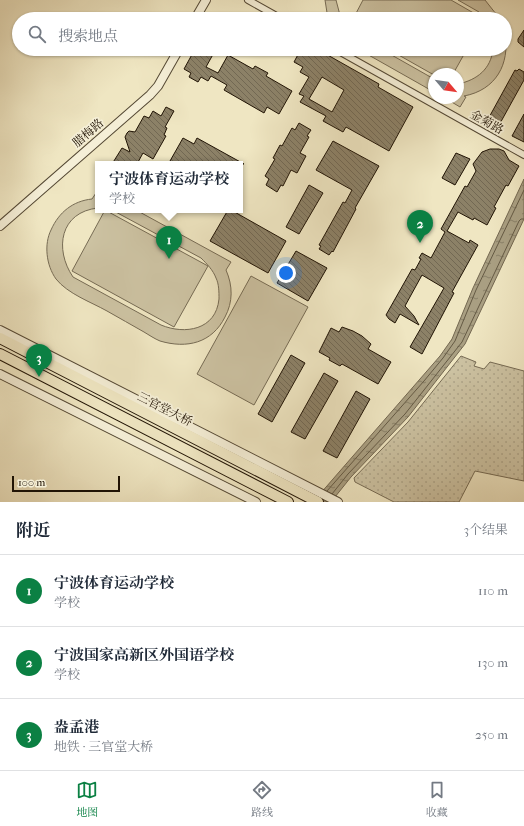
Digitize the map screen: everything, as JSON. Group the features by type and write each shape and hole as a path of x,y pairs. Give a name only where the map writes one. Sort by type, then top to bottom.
{"main road":[{"name":"三官堂大桥","path":"0,338 318,502"},
{"path":"0,354 288,502"}],"street":[{"path":"199,12 206,0"},
{"path":"248,0 269,12"},
{"name":"腊梅路","path":"0,226 150,95 158,86 175,56"},
{"name":"金菊路","path":"347,56 524,155"},
{"path":"0,330 338,502"},
{"path":"0,374 256,502"}],"shaded area":[{"path":"325,0 336,0 339,12 327,12"},
{"path":"363,0 451,0 472,12 357,12"},
{"path":"458,0 485,0 494,12 479,12"},
{"path":"370,56 393,56 428,76 428,89"},
{"path":"400,56 463,56 456,68 428,68 428,72"},
{"path":"492,56 505,56 503,65 492,82 485,88 475,93 464,96 464,82 471,80 486,68"},
{"path":"455,104 462,104 460,107"},
{"path":"95,194 95,209 85,211 75,217 68,224 64,234 64,255 67,266 73,277 161,325 170,328 180,330 198,327 212,318 217,309 219,288 212,270 201,258 118,213 141,213 231,262 226,270 231,288 230,306 220,326 213,333 198,342 189,344 160,341 73,293 56,279 50,267 47,254 47,242 51,230 58,218 67,208 79,202 92,199"},
{"path":"103,213 111,213 208,266 174,327 72,271"},
{"path":"251,276 308,307 254,405 197,374"},
{"path":"461,356 476,362 474,366 484,369 490,362 524,371 524,481 475,471 459,502 394,502 355,482 354,478 408,422"}],"water":[{"path":"524,179 524,219 465,344 408,417 351,477 331,502 313,502 440,356 452,339 473,288"}],"building":[{"path":"524,30 524,47 518,42 518,39"},
{"path":"191,56 212,56 206,67 218,73 227,56 230,56 253,69 255,66 268,73 266,76 292,91 279,114 267,107 264,113 224,90 227,85 211,76 208,81 201,77 198,82 189,77 191,73 184,69"},
{"path":"297,56 329,56 379,84 378,87 413,107 389,151 346,127 343,132 323,121 326,116 300,102 304,96 299,94 309,77 300,72 303,67 294,62","holes":["322,77 344,90 332,112 309,99"]},
{"path":"519,69 524,72 524,80 498,127 487,121 515,70 517,71"},
{"path":"166,107 174,111 165,127 167,128 164,135 166,136 153,159 143,153 139,161 114,161 122,148 130,152 125,137 129,131 135,132 144,116 149,118 153,111 161,116"},
{"path":"524,114 524,142 512,136"},
{"path":"299,123 311,130 307,136 309,137 300,153 306,156 297,173 291,170 283,186 281,185 277,192 266,185 269,179 265,176 275,159 273,158 280,145 282,146 292,128 295,130"},
{"path":"183,138 194,144 197,138 239,161 170,161"},
{"path":"333,141 379,166 355,208 356,209 333,252 332,251 329,255 319,249 321,246 319,245 343,202 345,203 352,190 316,170"},
{"path":"490,149 499,149 504,151 509,160 519,166 508,186 506,185 494,207 496,208 487,225 458,212 447,231 469,243 470,240 478,245 452,292 454,293 422,354 410,347 444,288 422,275 405,306 414,316 419,325 400,314 395,323 386,315 412,269 415,270 421,259 419,258 422,253 431,258 445,232 441,229 465,186 467,187 476,171 473,164 482,152"},
{"path":"456,153 470,159 455,185 442,178"},
{"path":"309,185 323,193 299,234 286,227"},
{"path":"226,213 236,213 286,241 268,273 210,241"},
{"path":"296,251 327,268 308,301 277,283"},
{"path":"342,327 362,336 371,344 368,349 391,362 378,384 342,364 340,366 319,352 331,328 339,332"},
{"path":"291,355 305,363 272,422 258,414"},
{"path":"324,373 338,381 305,439 291,432"},
{"path":"356,391 370,399 337,458 323,451"}],"place":[{"name":"宁波国家高新区外国语学校","path":"420,243"},
{"name":"宁波体育运动学校","path":"169,259"},
{"name":"盎孟港","path":"39,377"}]}
